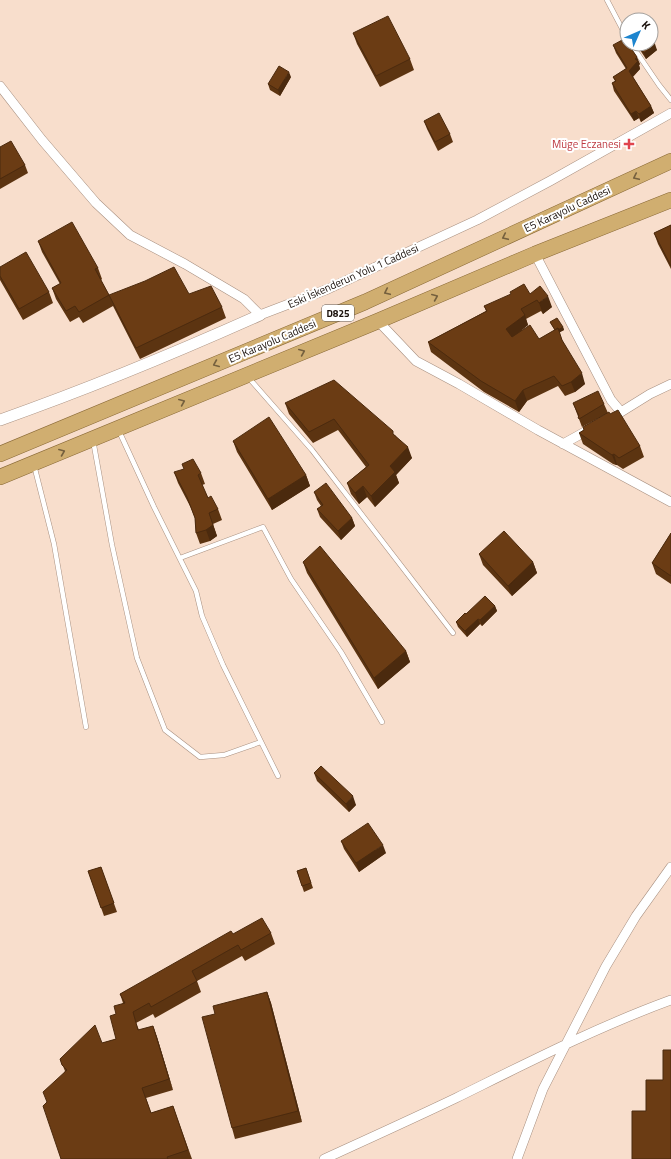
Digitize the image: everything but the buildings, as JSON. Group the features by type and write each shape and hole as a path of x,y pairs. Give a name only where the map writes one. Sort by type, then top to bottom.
{"highway":[{"name":"E5 Karayolu Caddesi","path":"0,454 365,302 671,161"},
{"name":"E5 Karayolu Caddesi","path":"0,477 378,321 534,254 671,200"}],"street":[{"path":"0,86 42,140 96,203 130,235 244,299 260,315"},
{"name":"Eski İskenderun Yolu 1 Caddesi","path":"0,420 52,402 218,334 260,315 328,289 477,220 671,113"},
{"path":"534,254 618,413 650,394 671,384"},
{"path":"378,321 416,361 563,444 671,502"},
{"path":"563,444 596,426"},
{"path":"517,1159 543,1089 606,966 636,916 671,867"},
{"path":"324,1159 454,1099 567,1043 650,1007 671,1000"}],"lane":[{"path":"607,0 619,23"},
{"path":"636,52 658,85 671,100"},
{"path":"247,375 312,450 453,633"},
{"path":"117,429 196,591 202,616 223,665 278,776"},
{"path":"93,439 112,545 137,658 166,730 200,757 224,755 261,742"},
{"path":"33,464 54,544 86,727"},
{"path":"180,558 263,527 290,580 341,652 382,722"}],"place":[{"name":"Müge Eczanesi","path":"629,144"}]}
